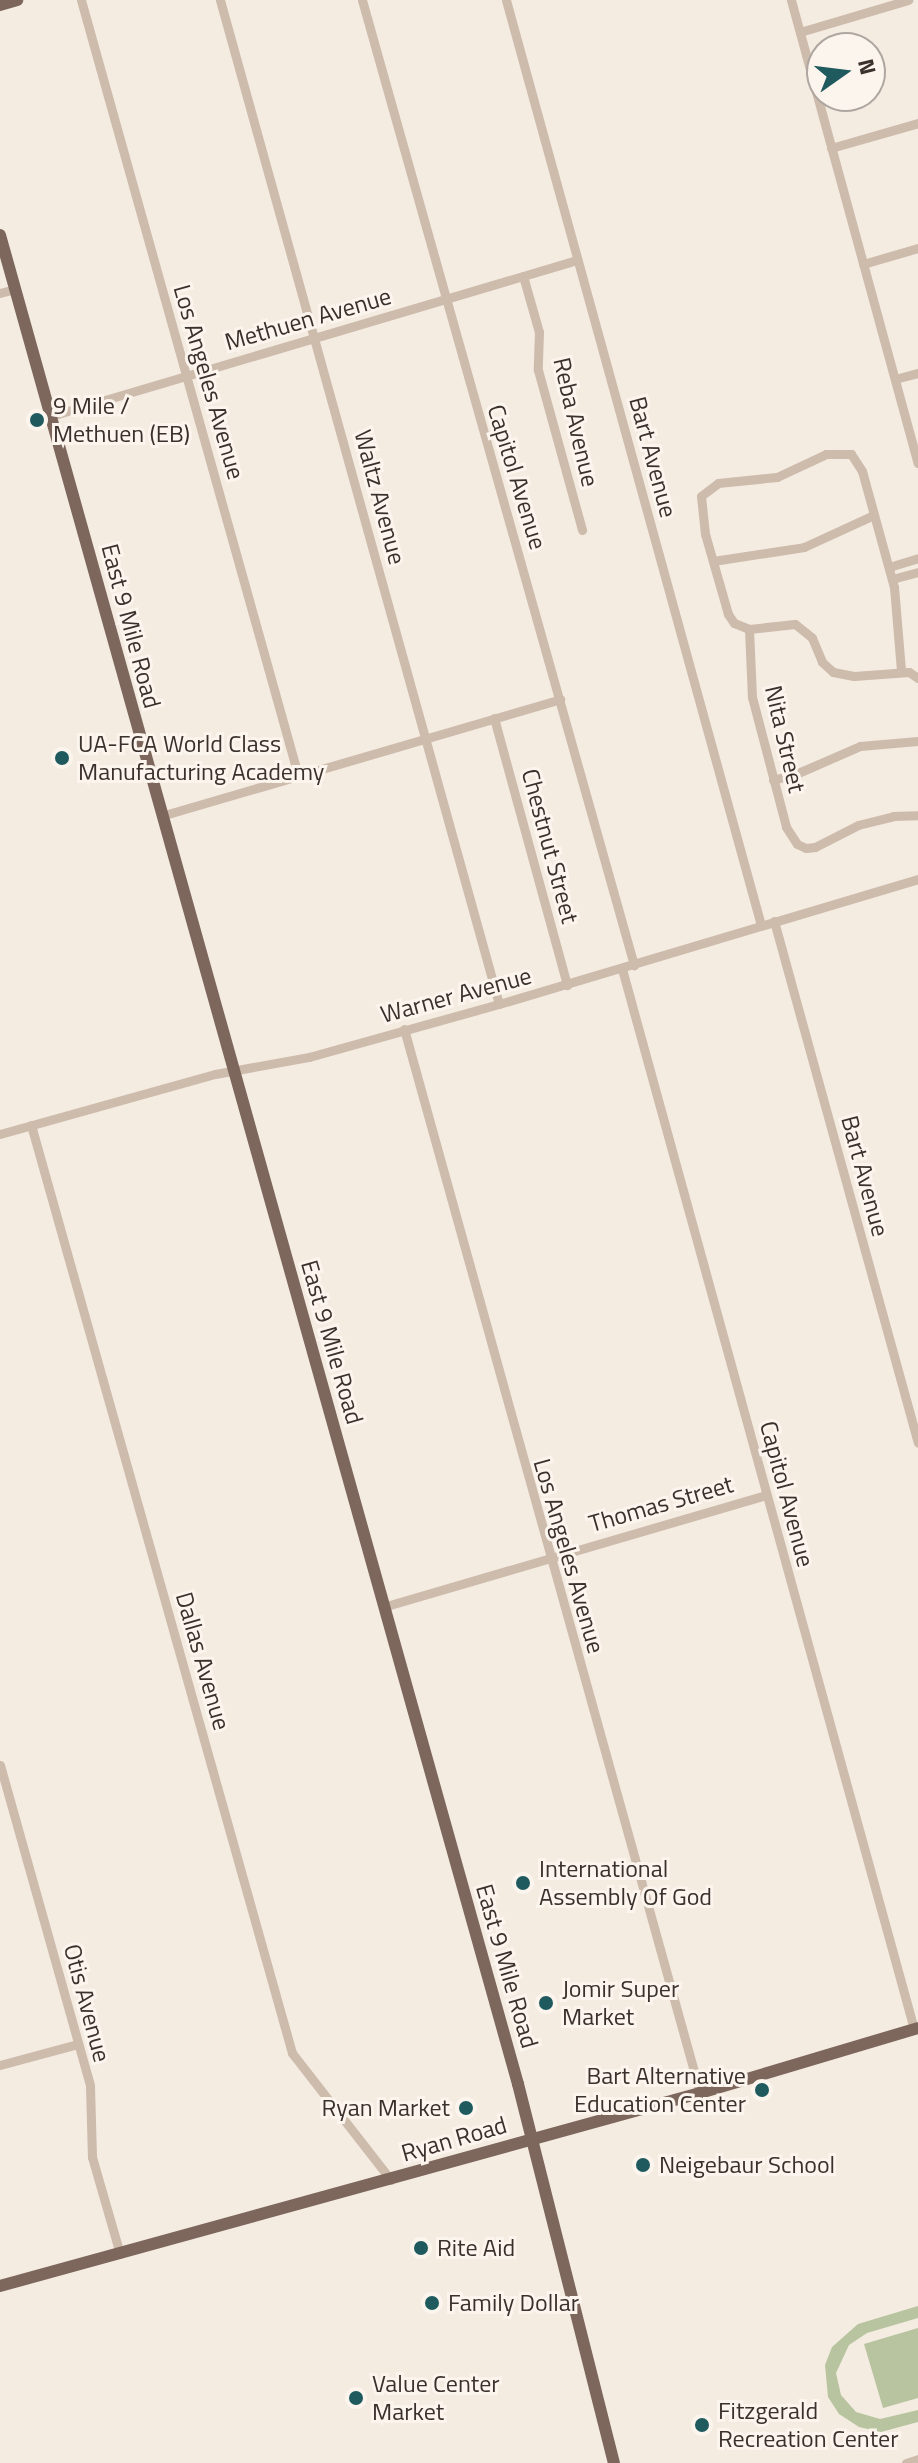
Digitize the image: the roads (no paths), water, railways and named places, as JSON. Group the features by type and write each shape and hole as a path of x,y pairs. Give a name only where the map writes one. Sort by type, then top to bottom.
{"main road":[{"path":"0,5 17,0"},
{"name":"East 9 Mile Road","path":"0,235 533,2141 614,2463"},
{"name":"Ryan Road","path":"0,2286 533,2141 916,2028"}],"street":[{"name":"Los Angeles Avenue","path":"81,0 298,775"},
{"name":"Waltz Avenue","path":"220,0 499,1004"},
{"name":"Capitol Avenue","path":"362,0 634,965"},
{"name":"Bart Avenue","path":"506,0 761,925"},
{"path":"791,0 918,463"},
{"path":"800,32 908,0"},
{"path":"831,148 918,123"},
{"path":"863,264 918,248"},
{"name":"Methuen Avenue","path":"51,416 577,260"},
{"name":"Reba Avenue","path":"523,276 539,332 538,370 582,530"},
{"path":"0,293 15,289"},
{"path":"895,379 918,373"},
{"path":"901,671 898,605 862,471 851,454 826,454 777,477 718,483 701,496 713,561 728,614 734,623 749,629 795,624 812,638 825,667 844,675 901,671 918,678"},
{"path":"713,561 804,547 874,515"},
{"path":"889,567 918,558"},
{"path":"892,579 918,572"},
{"name":"Nita Street","path":"749,629 752,697 786,827 797,844 806,848 824,844 858,825 893,816 918,815"},
{"path":"161,816 560,699"},
{"name":"Chestnut Street","path":"494,718 567,985"},
{"path":"773,780 810,768 847,750 918,741"},
{"name":"Warner Avenue","path":"0,1134 232,1071 309,1057 622,969 918,879"},
{"name":"Bart Avenue","path":"774,921 918,1443"},
{"name":"Capitol Avenue","path":"622,969 916,2028"},
{"name":"Los Angeles Avenue","path":"404,1029 548,1557 700,2093"},
{"name":"Dallas Avenue","path":"31,1125 292,2053 391,2180"},
{"name":"Thomas Street","path":"383,1607 766,1495"},
{"name":"Otis Avenue","path":"0,1765 78,2044 91,2097 92,2157 120,2254"},
{"path":"0,2065 78,2044"},
{"path":"906,2463 918,2459"}],"place":[{"name":"9 Mile / Methuen (EB)","path":"37,420"},
{"name":"UA-FCA World Class Manufacturing Academy","path":"62,758"},
{"name":"International Assembly Of God","path":"523,1883"},
{"name":"Jomir Super Market","path":"546,2003"},
{"name":"Bart Alternative Education Center","path":"762,2090"},
{"name":"Ryan Market","path":"466,2108"},
{"name":"Neigebaur School","path":"643,2165"},
{"name":"Rite Aid","path":"421,2248"},
{"name":"Family Dollar","path":"432,2303"},
{"name":"Value Center Market","path":"356,2398"},
{"name":"Fitzgerald Recreation Center","path":"702,2425"}]}
